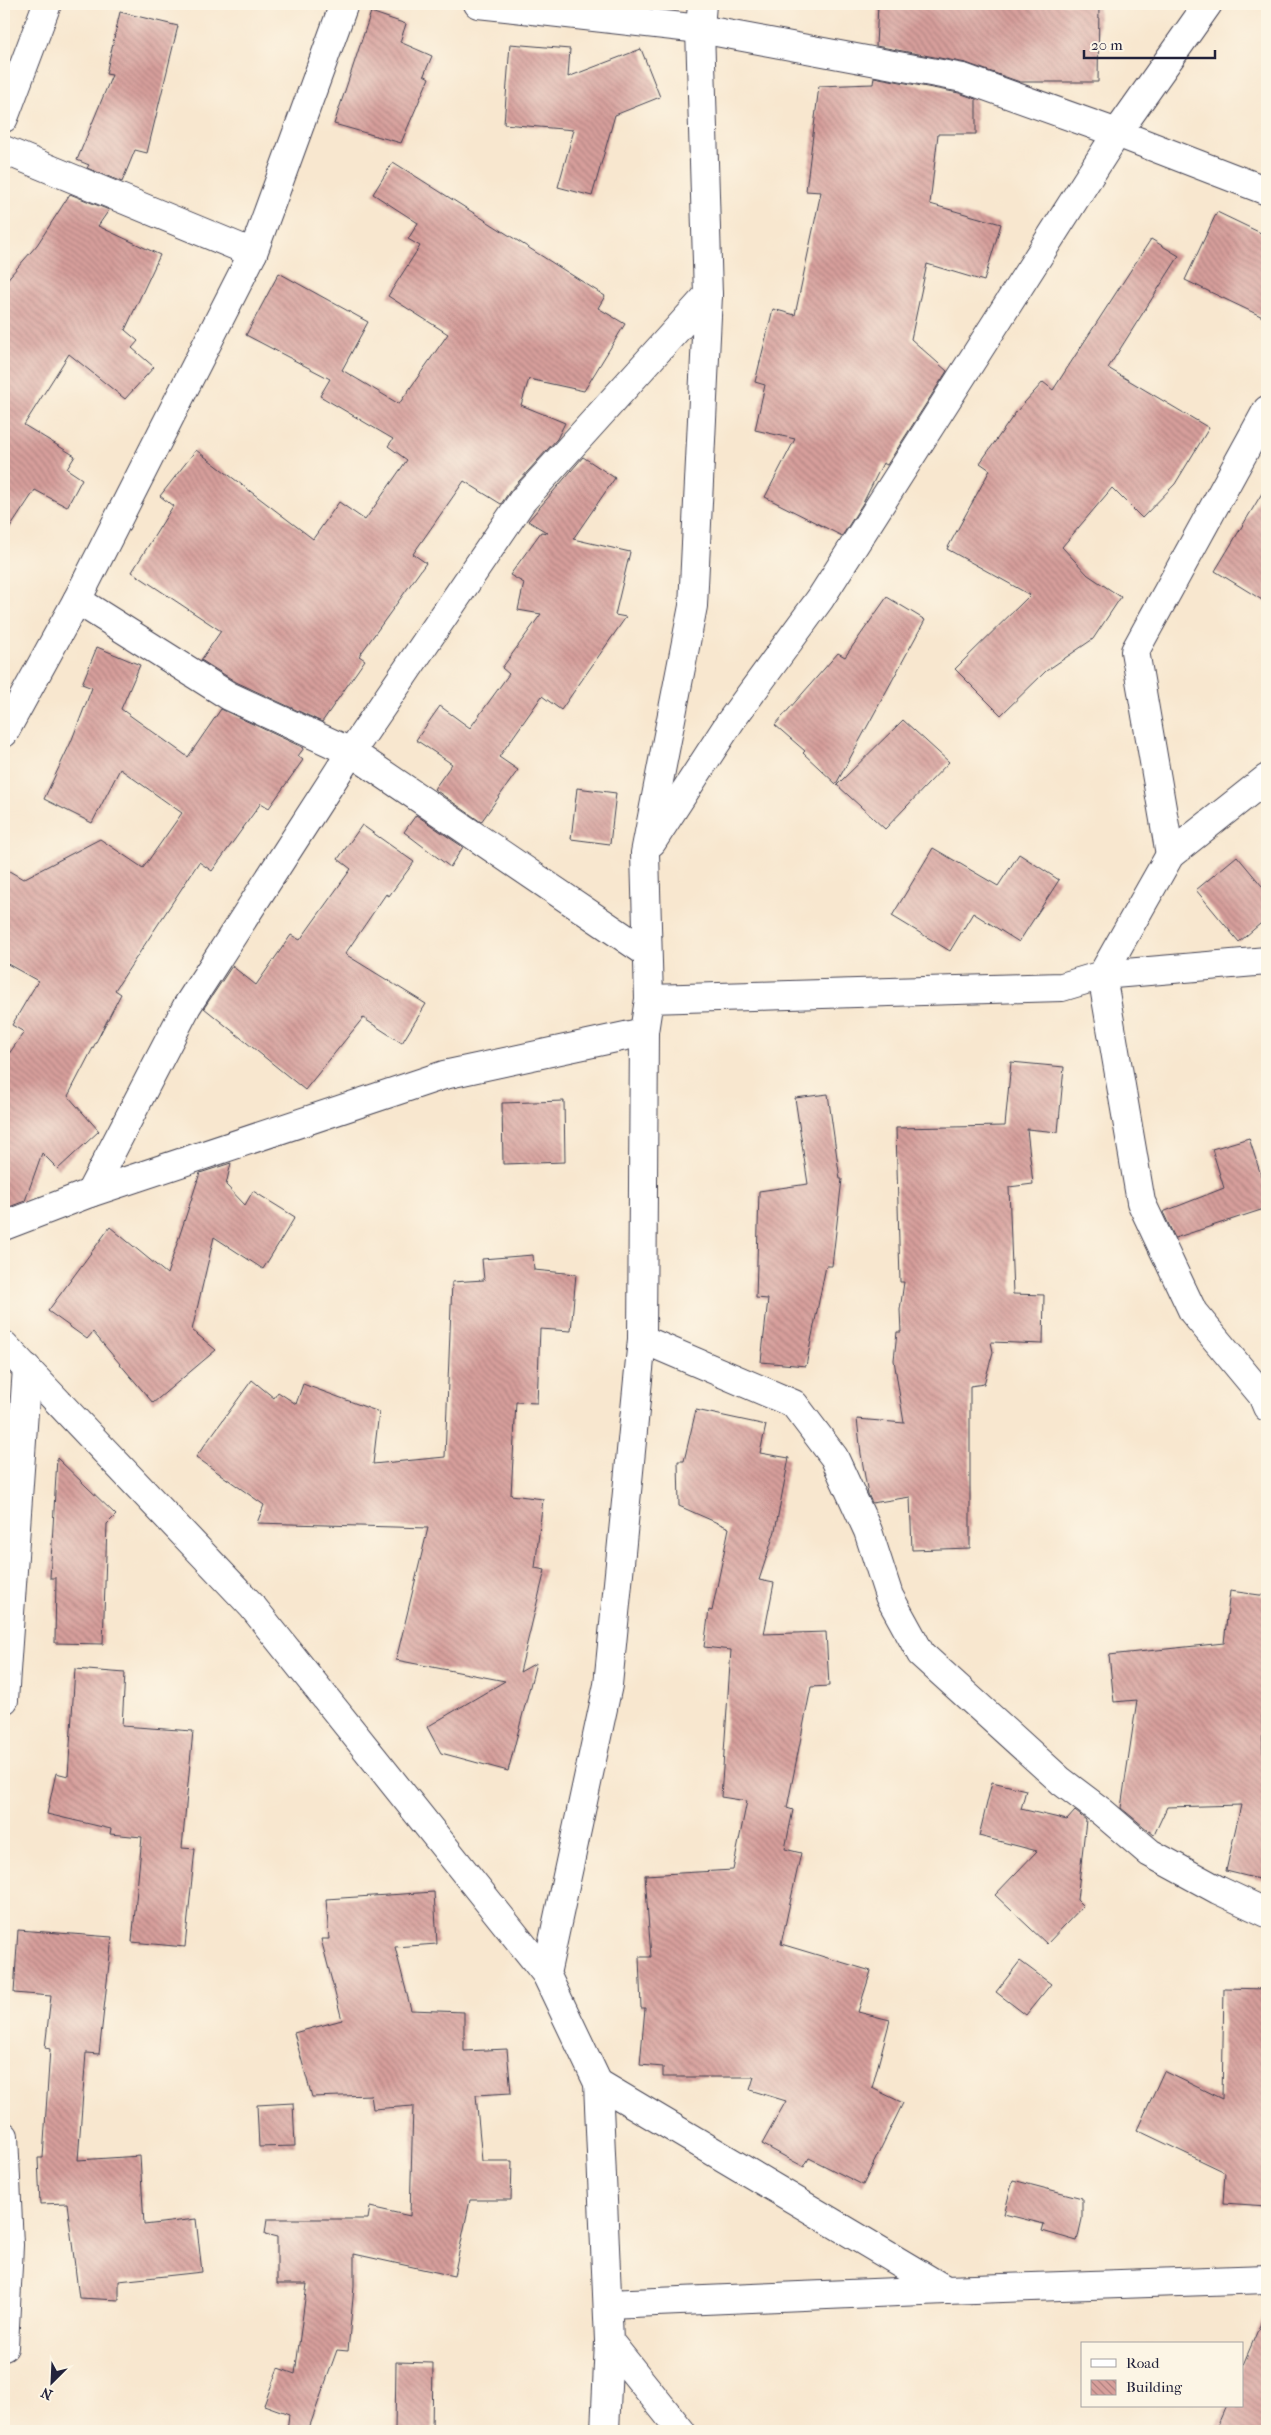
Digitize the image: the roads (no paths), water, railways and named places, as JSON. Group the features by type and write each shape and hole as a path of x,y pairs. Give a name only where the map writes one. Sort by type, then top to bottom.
{"street":[{"path":"4,118 47,4"},
{"path":"4,733 77,600 253,253 344,4"},
{"path":"478,4 701,17 963,78 1117,133 1267,191"},
{"path":"644,853 730,722 820,599 1117,133 1208,4"},
{"path":"546,1974 608,1685 642,1339 644,1032 649,1000 644,853 693,606 708,295 701,17"},
{"path":"4,150 253,253"},
{"path":"90,1193 187,1006 351,752 522,501 708,295"},
{"path":"1170,855 1135,651 1267,410"},
{"path":"77,600 229,696 351,752 647,953"},
{"path":"1267,778 1170,855 1102,975 1141,1202 1193,1312 1262,1395 1267,1408"},
{"path":"649,1000 1062,987 1102,975 1267,961"},
{"path":"4,1226 90,1193 444,1075 644,1032"},
{"path":"642,1339 794,1404 834,1457 868,1531 889,1596 921,1654 1061,1781 1102,1812 1150,1853 1267,1914"},
{"path":"4,1345 252,1606 546,1974 598,2083 609,2341 605,2431"},
{"path":"4,1700 27,1368"},
{"path":"598,2083 946,2290"},
{"path":"4,2136 9,2245 4,2347"},
{"path":"608,2304 1267,2279"},
{"path":"609,2341 681,2431"}]}
